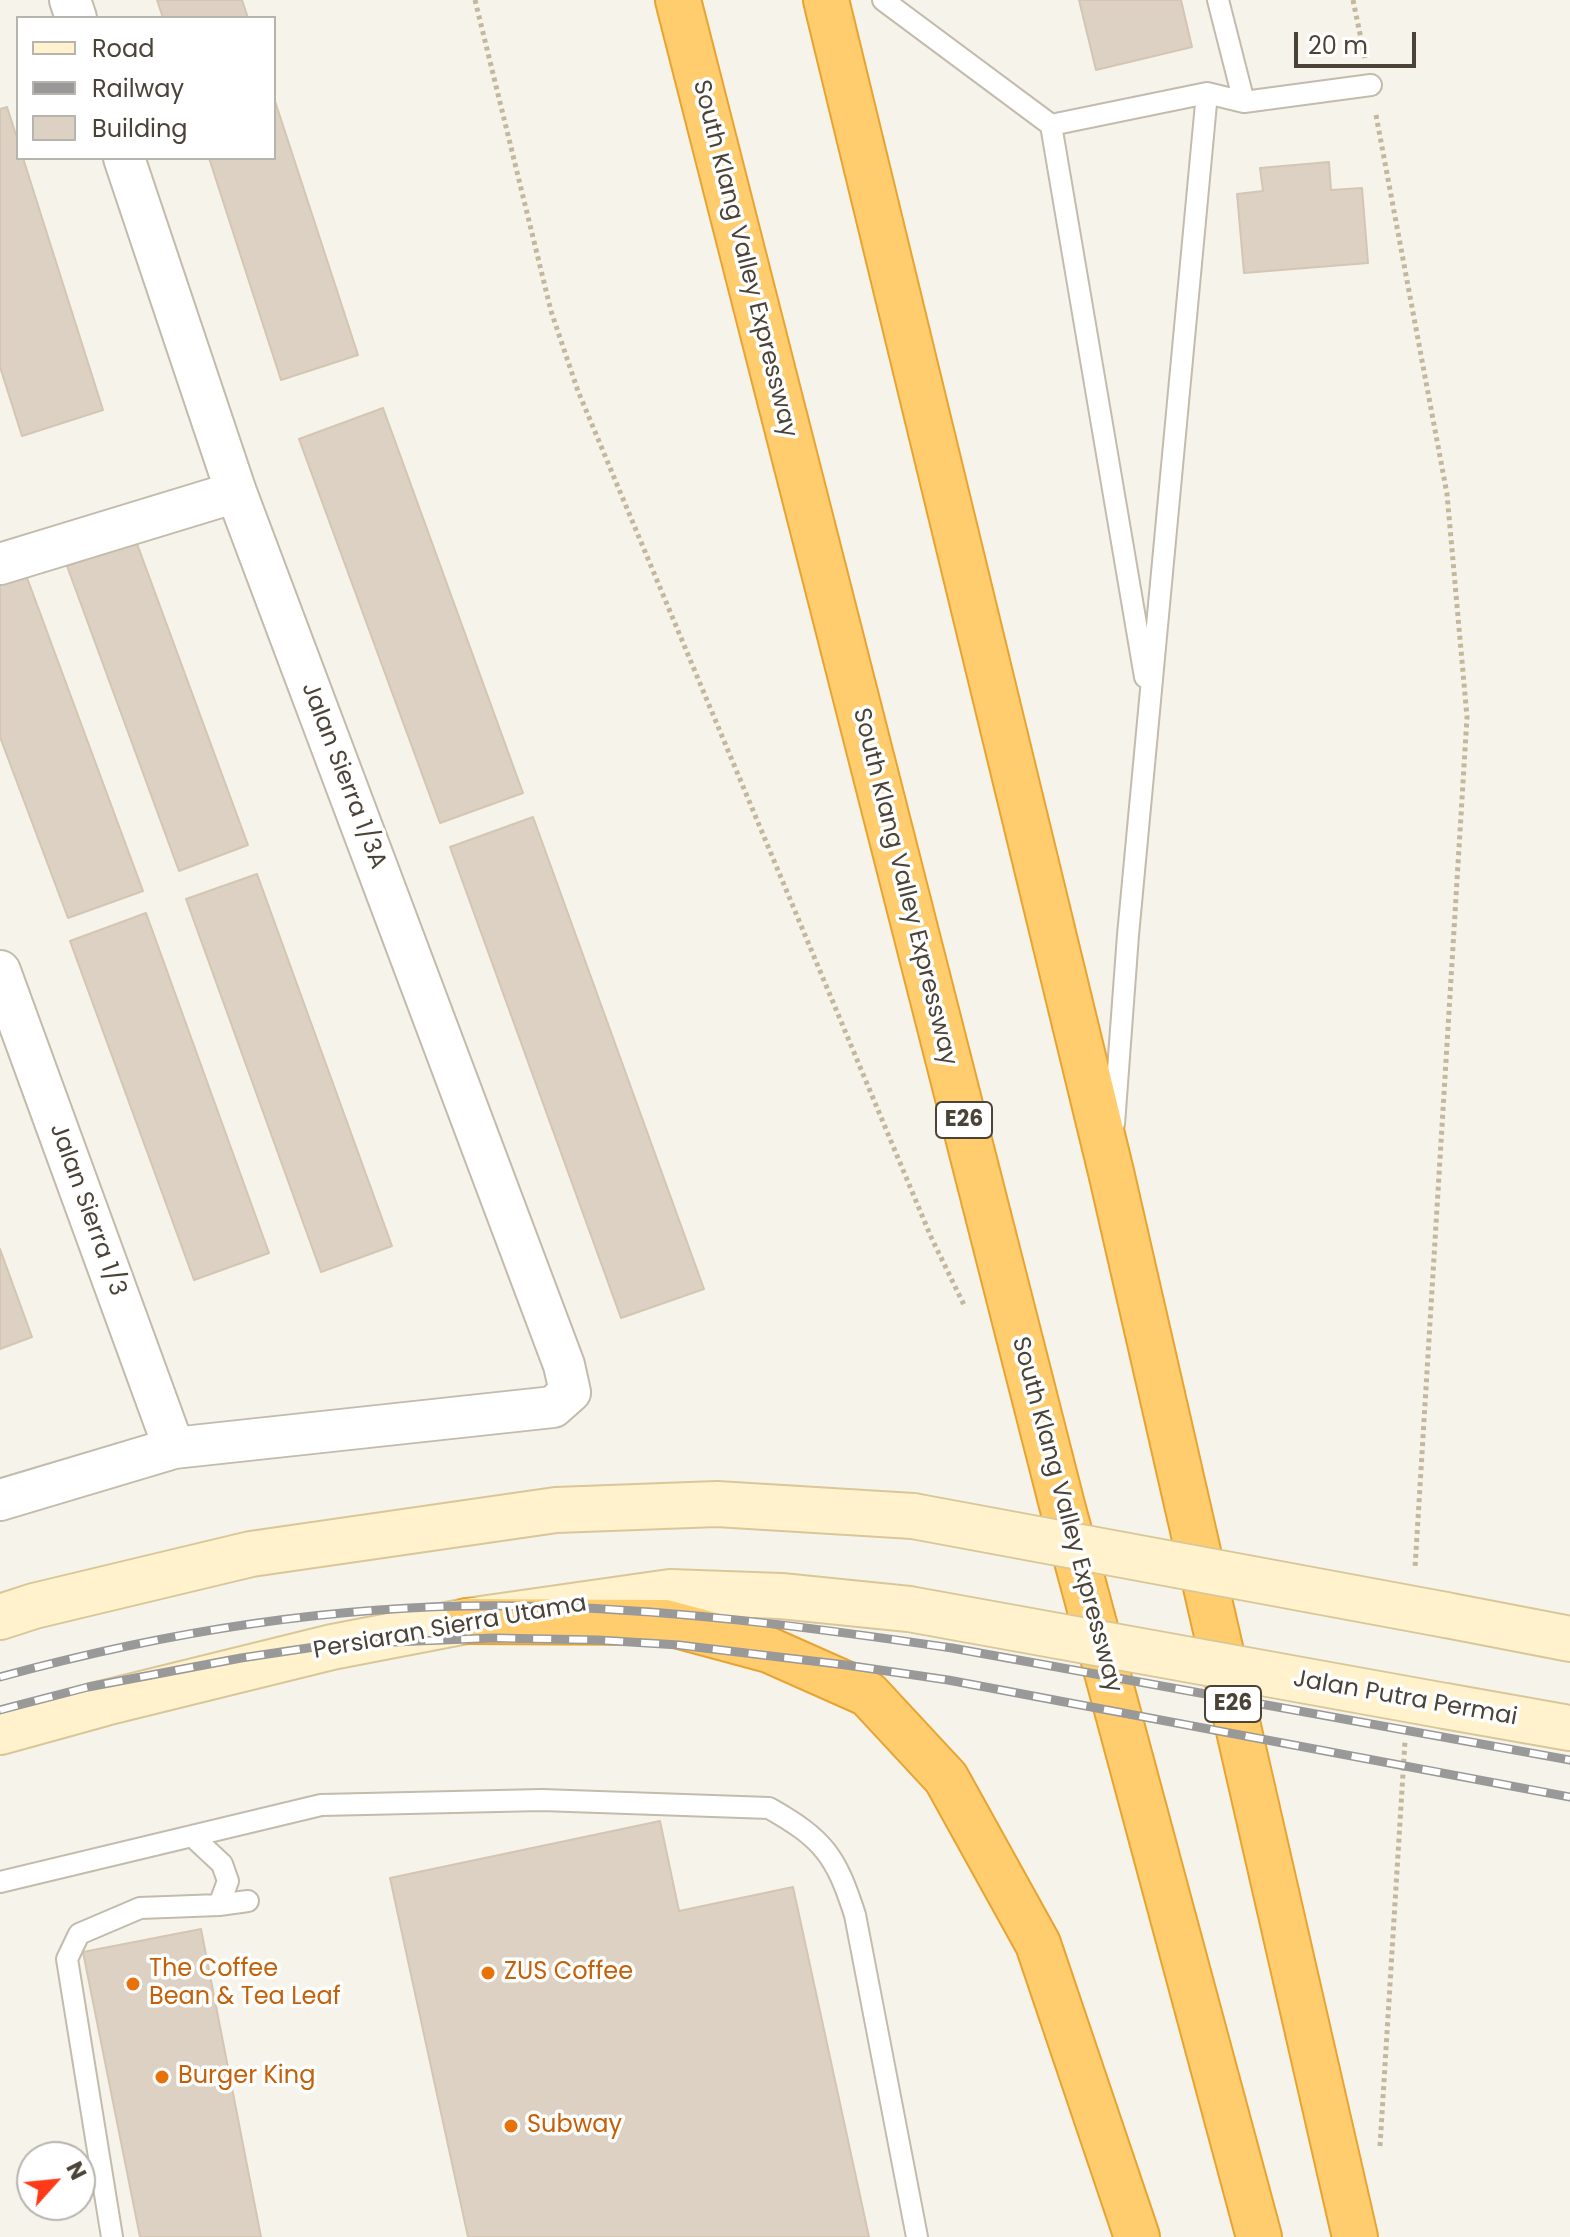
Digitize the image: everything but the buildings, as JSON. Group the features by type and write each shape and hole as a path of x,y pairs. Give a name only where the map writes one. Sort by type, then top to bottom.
{"highway":[{"name":"South Klang Valley Expressway","path":"678,0 1062,1505 1259,2237"},
{"name":"E26","path":"826,0 1111,1172 1355,2237"},
{"path":"467,1621 665,1622 769,1650 868,1694 946,1778 1038,1944 1137,2237"}],"main road":[{"path":"0,1617 251,1554 556,1510 717,1504 913,1516 1570,1639"},
{"name":"Persiaran Sierra Utama","path":"0,1732 332,1647 467,1621 670,1592 781,1596 909,1609"},
{"name":"Jalan Putra Permai","path":"909,1609 1570,1728"}],"street":[{"name":"Jalan Sierra 1/3A","path":"125,160 236,492 564,1365 570,1392 553,1407 174,1448"},
{"path":"0,564 236,492"},
{"name":"Jalan Sierra 1/3","path":"0,971 174,1448"},
{"path":"0,1500 174,1448"}],"lane":[{"path":"883,0 1051,125 1150,704"},
{"path":"1218,0 1244,102"},
{"path":"1051,125 1207,93 1244,102 1371,85"},
{"path":"1111,1172 1128,935 1207,93"},
{"path":"0,1882 321,1805 542,1800 769,1808 799,1825 828,1851 844,1882 855,1915 917,2237"},
{"path":"192,1836 222,1864 228,1881 219,1905"},
{"path":"112,2237 67,1959 79,1934 140,1908 248,1901"}],"path":[{"path":"475,0 551,311 578,391 924,1223 965,1308"},
{"path":"1353,0 1447,494 1467,717 1415,1572"},
{"path":"1379,2158 1406,1730"}],"railway":[{"path":"0,1677 127,1646 322,1615 453,1606 628,1610 736,1620 952,1648 1570,1760"},
{"path":"0,1710 88,1687 328,1645 494,1638 598,1640 679,1645 948,1680 1570,1797"}],"place":[{"name":"ZUS Coffee","path":"488,1973"},
{"name":"The Coffee Bean & Tea Leaf","path":"133,1984"},
{"name":"Burger King","path":"162,2077"},
{"name":"Subway","path":"511,2126"}]}
